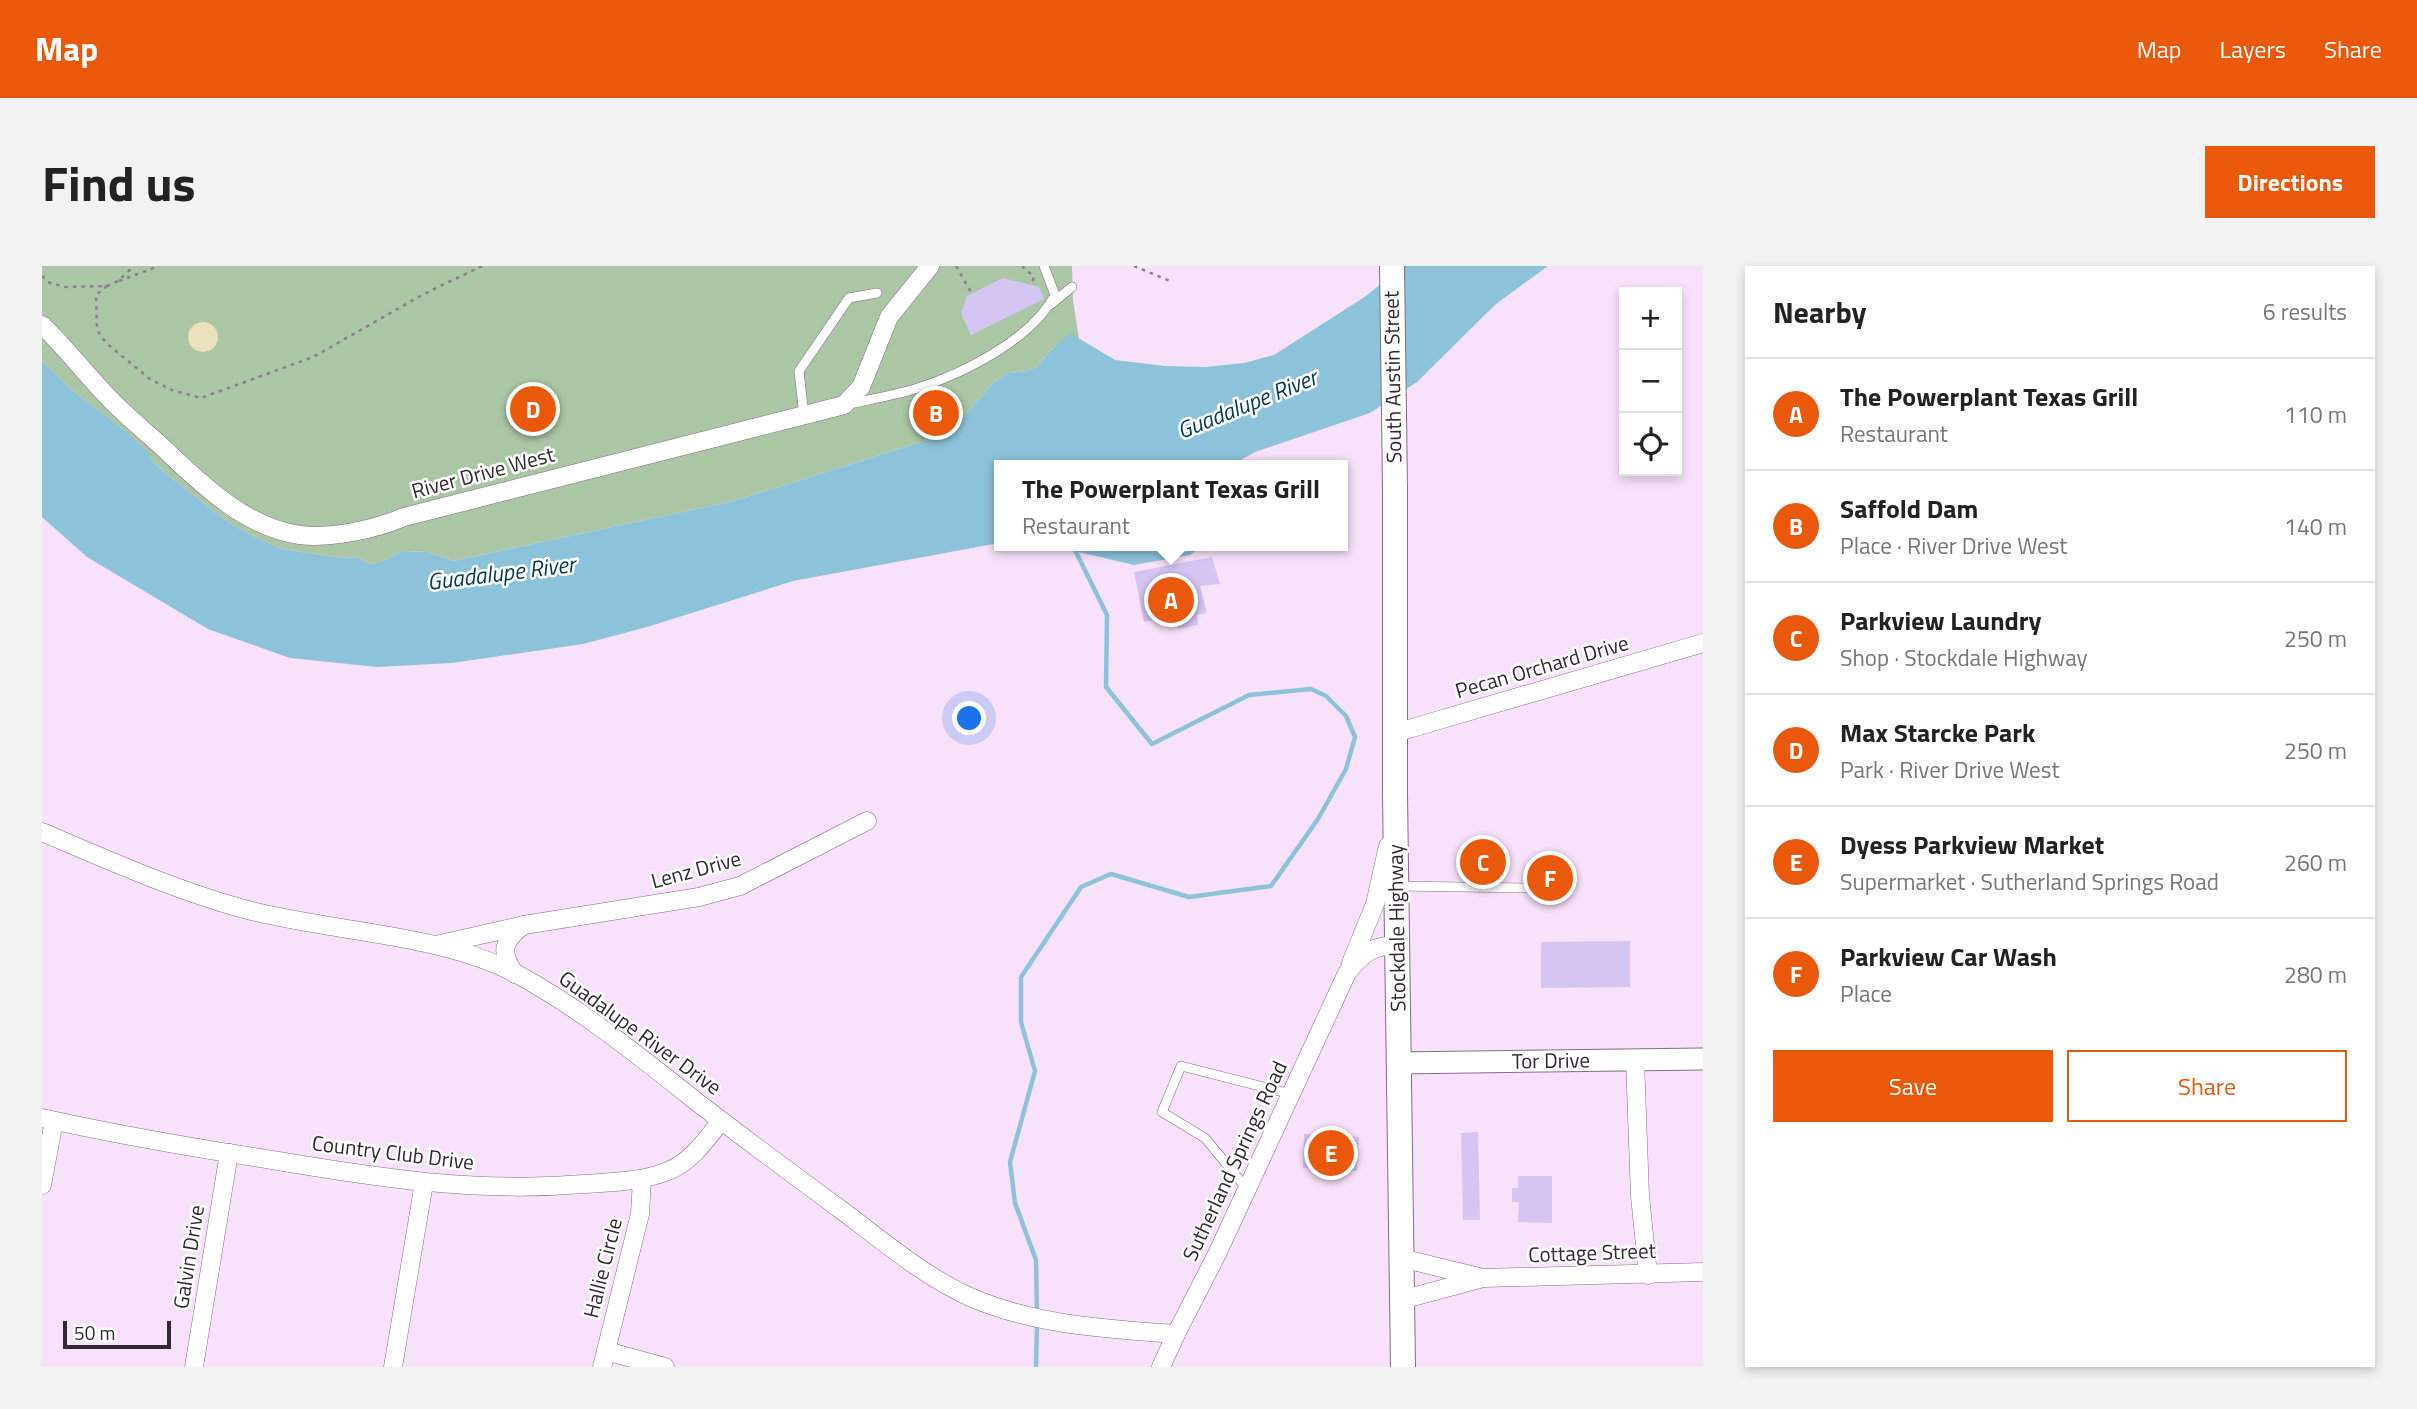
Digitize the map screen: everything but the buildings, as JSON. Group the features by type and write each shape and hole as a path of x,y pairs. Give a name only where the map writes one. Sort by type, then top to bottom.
{"main road":[{"name":"South Austin Street","path":"1392,266 1395,488"},
{"name":"Stockdale Highway","path":"1395,488 1395,794 1403,1367"}],"street":[{"path":"844,405 861,387 889,317 930,267"},
{"name":"River Drive West","path":"42,325 108,397 202,485 249,517 301,535 382,527 430,510 844,405"},
{"name":"Pecan Orchard Drive","path":"1395,733 1703,643"},
{"name":"Sutherland Springs Road","path":"1161,1367 1217,1254 1347,973 1375,904 1385,866 1395,794"},
{"name":"Lenz Drive","path":"433,946 524,925 699,897 740,886 867,821"},
{"name":"Guadalupe River Drive","path":"42,832 191,892 244,909 433,946 486,960 552,995 624,1045 721,1121 937,1281 1004,1310 1114,1329 1176,1334"},
{"path":"515,974 506,961 505,946 512,934 524,925"},
{"name":"Sutherland Springs Road","path":"1347,973 1369,950 1387,945 1397,946"},
{"name":"Tor Drive","path":"1399,1063 1703,1059"},
{"path":"1635,1060 1640,1196 1647,1275"},
{"path":"42,1185 48,1120"},
{"name":"Country Club Drive","path":"48,1120 229,1153 424,1183 500,1187 563,1186 642,1180 670,1171 692,1156 721,1121"},
{"name":"Galvin Drive","path":"194,1367 229,1153"},
{"name":"Hallie Circle","path":"604,1359 640,1214 642,1180"},
{"path":"393,1367 424,1183"},
{"name":"Cottage Street","path":"1401,1258 1483,1278"},
{"name":"Cottage Street","path":"1402,1300 1483,1278 1703,1272"},
{"path":"604,1359 665,1367"}],"lane":[{"path":"1044,266 1055,295 1050,305"},
{"path":"844,405 919,387 968,367 1017,338 1072,287 1060,286 1051,281"},
{"path":"804,416 799,372 849,298 877,293"},
{"path":"1396,886 1532,888"},
{"path":"1247,1189 1205,1138 1162,1112 1181,1066 1292,1094"}],"path":[{"path":"118,281 134,266"},
{"path":"159,266 107,286 96,295 97,330 106,343 150,379 172,390 201,398 313,357 424,293 482,266"},
{"path":"956,266 972,294"},
{"path":"1022,266 1034,277 1031,285"},
{"path":"1134,266 1170,281"},
{"path":"42,276 50,283 66,287 107,286"}],"green space":[{"path":"42,266 1072,266 1073,300 1079,339 1070,334 1052,349 1037,367 1008,373 993,383 950,433 734,501 453,561 429,552 403,551 381,562 369,564 358,558 282,549 225,520 152,462 149,454 118,425 74,392 42,361"}],"sand":[{"path":"203,322 214,326 218,337 214,348 203,352 192,348 188,337 192,326"}],"water":[{"name":"Guadalupe River","path":"1403,266 1548,266 1496,304 1417,382 1370,413 1255,452 1241,460 994,460 994,544 793,581 647,627 583,644 452,663 377,667 290,658 208,629 87,557 42,517 42,361 74,392 118,425 150,454 152,462 164,472 225,520 251,535 282,549 358,558 369,564 381,562 403,551 429,552 453,561 734,501 950,433 993,383 1008,373 1037,367 1070,333 1115,360 1165,366 1205,367 1244,363 1274,355 1366,296"},
{"path":"1074,551 1196,551 1190,555 1134,565"}],"waterway":[{"path":"1037,1314 1036,1260 1015,1203 1010,1162 1035,1071 1021,1022 1021,977 1081,887 1111,874 1189,897 1271,886 1318,819 1346,769 1355,737 1346,716 1326,696 1311,689 1249,695 1152,744 1106,687 1107,615 1075,551"},
{"path":"1036,1367 1037,1322"}],"place":[{"name":"Max Starcke Park","path":"533,409"},
{"name":"Saffold Dam","path":"936,413"},
{"name":"The Powerplant Texas Grill","path":"1171,600"},
{"name":"Parkview Laundry","path":"1483,862"},
{"name":"Parkview Car Wash","path":"1550,878"},
{"name":"Dyess Parkview Market","path":"1331,1153"}]}
